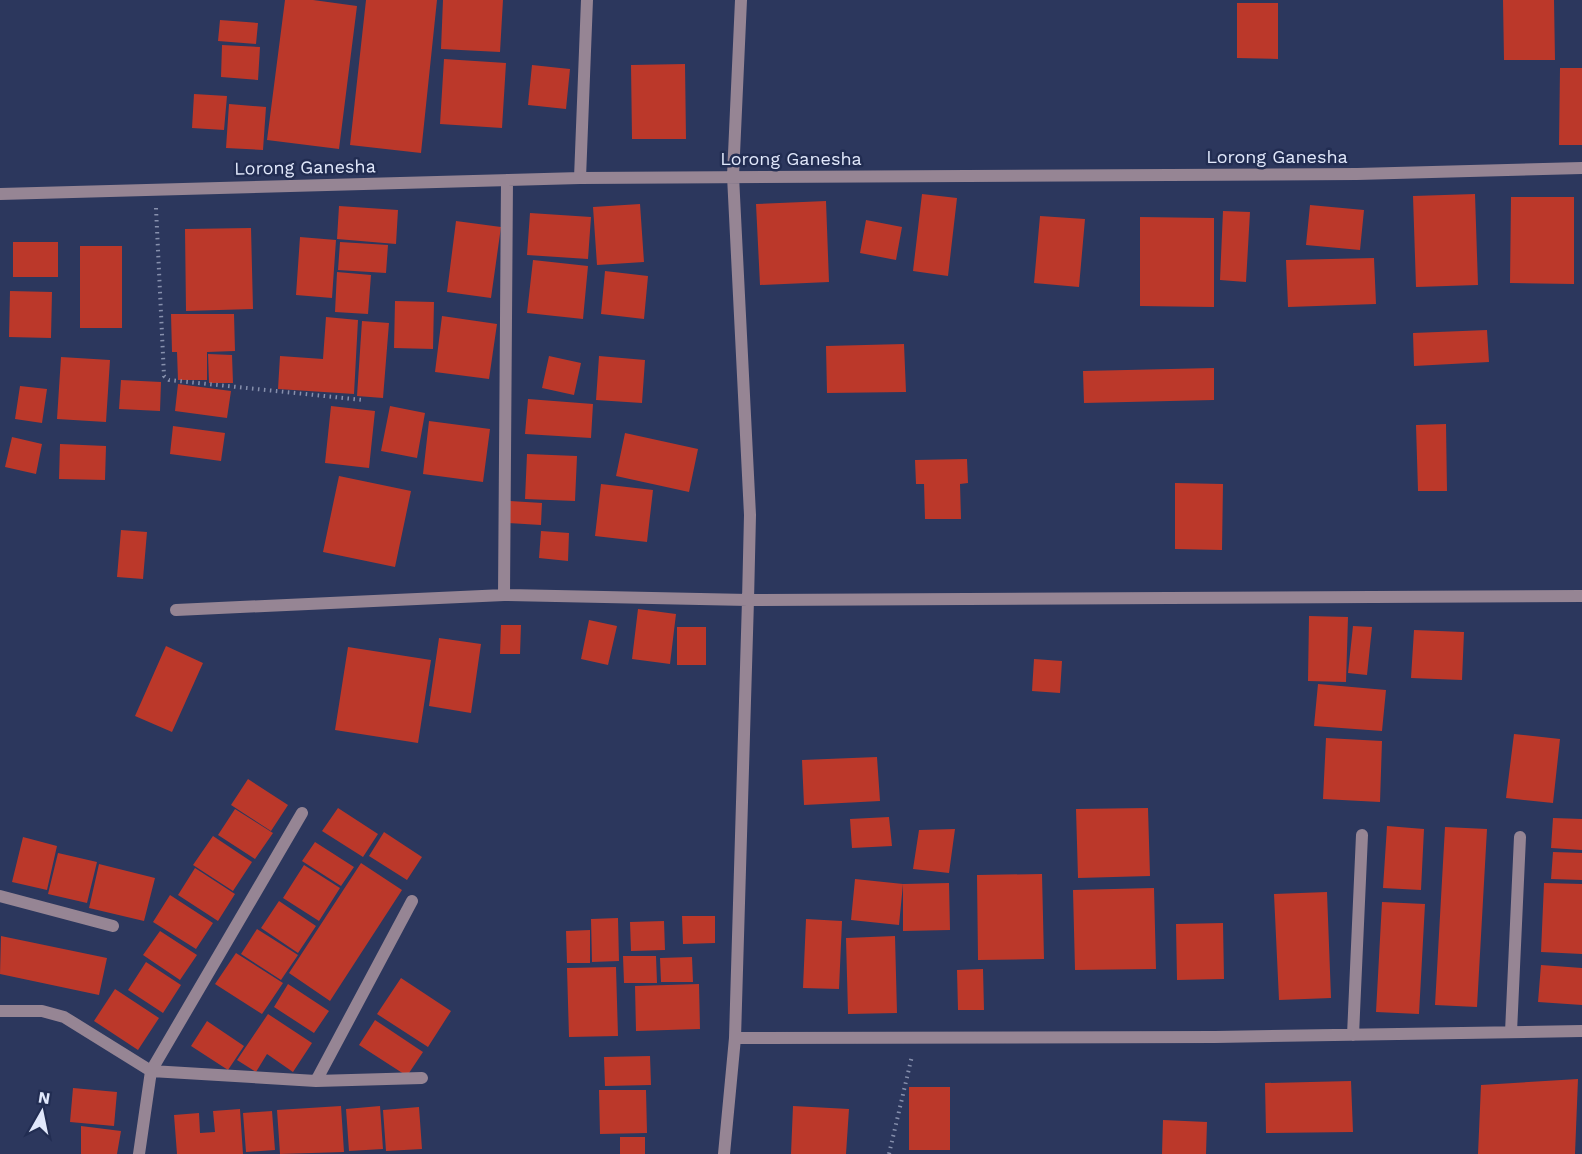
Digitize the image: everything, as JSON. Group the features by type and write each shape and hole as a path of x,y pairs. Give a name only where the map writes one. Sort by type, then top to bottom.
{"street":[{"path":"580,178 587,0"},
{"path":"724,1154 735,1038 750,515 733,176 741,0"},
{"name":"Lorong Ganesha","path":"0,194 580,178 1357,174 1582,168"},
{"path":"504,595 507,180"},
{"path":"176,610 504,595 748,600 1582,596"},
{"path":"139,1154 151,1071 302,813"},
{"path":"1353,1035 1362,835"},
{"path":"1511,1032 1520,837"},
{"path":"0,896 113,926"},
{"path":"316,1081 412,901"},
{"path":"0,1011 42,1011 64,1017 151,1071 316,1081 422,1078"},
{"path":"735,1038 1353,1035 1582,1031"}],"path":[{"path":"156,189 164,376 169,380 363,400"},
{"path":"889,1154 916,1038"}],"building":[{"path":"285,0 313,0 357,6 339,149 267,140"},
{"path":"366,0 437,0 421,153 350,145"},
{"path":"443,0 503,0 500,52 441,49"},
{"path":"1503,0 1554,0 1555,60 1504,60"},
{"path":"1237,3 1278,3 1278,59 1237,58"},
{"path":"220,20 258,23 256,44 218,41"},
{"path":"222,45 260,47 258,80 221,77"},
{"path":"444,59 506,63 502,128 440,124"},
{"path":"685,64 686,139 632,139 631,65"},
{"path":"532,65 570,69 566,109 528,105"},
{"path":"1560,68 1582,68 1582,145 1559,145"},
{"path":"194,94 227,96 224,130 192,128"},
{"path":"229,104 266,107 263,150 226,148"},
{"path":"922,194 957,198 948,276 913,271"},
{"path":"1475,194 1478,285 1416,287 1413,196"},
{"path":"1511,197 1574,197 1574,284 1510,283"},
{"path":"826,201 829,282 760,285 756,204"},
{"path":"640,204 644,262 597,265 593,207"},
{"path":"1310,205 1364,210 1360,250 1306,245"},
{"path":"339,206 398,210 396,244 337,239"},
{"path":"1223,211 1250,212 1246,282 1220,280"},
{"path":"530,213 591,217 588,259 527,255"},
{"path":"1040,216 1085,219 1079,287 1034,283"},
{"path":"1140,217 1214,218 1214,307 1140,306"},
{"path":"866,220 902,227 896,260 860,253"},
{"path":"456,221 501,227 491,298 447,292"},
{"path":"251,228 253,309 186,311 185,229"},
{"path":"300,237 336,240 332,298 296,295"},
{"path":"13,242 58,242 58,277 13,277"},
{"path":"340,242 388,245 386,273 338,270"},
{"path":"80,246 122,246 122,328 80,328"},
{"path":"1374,258 1376,304 1288,307 1286,260"},
{"path":"533,260 588,266 583,319 527,313"},
{"path":"605,271 648,276 644,319 601,314"},
{"path":"337,272 371,275 368,314 335,312"},
{"path":"10,291 52,292 51,338 9,337"},
{"path":"395,301 434,302 433,349 394,348"},
{"path":"171,314 234,314 235,351 207,352 207,380 178,380 177,352 172,352"},
{"path":"442,316 497,324 489,379 435,372"},
{"path":"326,317 358,320 354,394 278,389 280,356 323,359"},
{"path":"362,321 389,323 383,398 357,396"},
{"path":"1487,330 1489,362 1414,366 1413,333"},
{"path":"904,344 906,392 827,393 826,346"},
{"path":"208,354 232,355 233,383 209,383"},
{"path":"549,356 581,363 574,395 542,388"},
{"path":"599,356 645,360 642,403 596,400"},
{"path":"61,357 110,360 106,422 57,419"},
{"path":"1214,368 1214,400 1084,403 1083,371"},
{"path":"121,380 161,382 160,411 119,409"},
{"path":"178,384 231,391 227,418 175,411"},
{"path":"20,386 47,389 42,423 15,419"},
{"path":"528,399 593,404 591,438 525,434"},
{"path":"331,406 375,411 369,468 325,463"},
{"path":"390,406 425,413 417,458 381,451"},
{"path":"429,421 490,429 483,482 423,474"},
{"path":"1446,424 1447,491 1418,491 1416,425"},
{"path":"173,426 225,433 221,461 170,454"},
{"path":"625,433 698,449 689,492 616,476"},
{"path":"12,437 42,444 36,474 5,467"},
{"path":"60,444 106,446 105,480 59,479"},
{"path":"527,454 577,456 575,501 525,499"},
{"path":"967,459 968,483 960,484 961,519 925,519 924,484 916,484 915,460"},
{"path":"339,476 411,491 395,567 323,552"},
{"path":"1175,483 1223,484 1222,550 1175,549"},
{"path":"601,484 653,490 647,542 595,536"},
{"path":"510,501 542,503 541,525 508,523"},
{"path":"121,530 147,532 143,579 117,577"},
{"path":"541,531 569,533 568,561 539,558"},
{"path":"638,609 676,614 670,664 632,659"},
{"path":"1309,616 1348,617 1346,682 1308,681"},
{"path":"589,620 617,626 608,665 581,659"},
{"path":"501,625 521,625 520,654 500,654"},
{"path":"1353,626 1372,627 1367,675 1348,673"},
{"path":"677,627 706,627 706,665 677,665"},
{"path":"1414,630 1464,632 1462,680 1411,678"},
{"path":"439,638 481,644 471,713 429,706"},
{"path":"166,646 203,663 172,732 135,716"},
{"path":"348,647 431,660 418,743 335,730"},
{"path":"1034,659 1062,661 1060,693 1032,691"},
{"path":"1318,684 1386,690 1382,731 1314,726"},
{"path":"1514,734 1560,739 1553,803 1506,798"},
{"path":"1326,738 1382,741 1380,802 1323,799"},
{"path":"877,757 880,801 804,805 802,760"},
{"path":"248,779 288,805 271,831 231,805"},
{"path":"338,808 378,834 363,857 322,831"},
{"path":"1148,808 1150,876 1078,878 1076,809"},
{"path":"235,809 273,833 255,859 218,835"},
{"path":"889,817 892,846 852,848 850,819"},
{"path":"1553,818 1582,819 1582,850 1551,848"},
{"path":"1387,826 1424,829 1421,890 1383,888"},
{"path":"1445,827 1487,829 1477,1007 1435,1005"},
{"path":"955,829 949,873 913,869 919,830"},
{"path":"384,832 422,857 407,880 369,856"},
{"path":"213,836 252,862 233,891 193,865"},
{"path":"23,837 57,846 47,890 12,882"},
{"path":"315,842 354,867 341,886 302,861"},
{"path":"1553,852 1582,853 1582,880 1551,879"},
{"path":"58,853 97,862 87,903 48,894"},
{"path":"361,863 402,890 330,1001 289,973"},
{"path":"99,864 155,878 144,921 89,908"},
{"path":"304,865 340,888 319,921 283,898"},
{"path":"195,868 235,894 218,921 178,895"},
{"path":"1042,874 1044,959 978,960 977,875"},
{"path":"855,879 903,884 899,925 851,920"},
{"path":"949,883 950,930 903,931 903,884"},
{"path":"1544,883 1582,884 1582,954 1541,952"},
{"path":"1154,888 1156,969 1075,970 1073,890"},
{"path":"1327,892 1331,998 1279,1000 1274,894"},
{"path":"170,895 213,923 196,949 153,922"},
{"path":"279,901 316,926 298,953 261,928"},
{"path":"1382,902 1425,904 1419,1014 1376,1012"},
{"path":"682,916 715,916 715,943 683,944"},
{"path":"618,918 619,961 592,962 591,919"},
{"path":"806,919 842,921 839,989 803,988"},
{"path":"664,921 665,950 631,951 630,922"},
{"path":"1223,923 1224,979 1177,980 1176,924"},
{"path":"257,929 298,955 281,980 241,954"},
{"path":"590,930 590,963 567,963 566,931"},
{"path":"160,931 197,955 180,980 143,955"},
{"path":"1,936 107,958 99,995 0,974"},
{"path":"895,936 897,1013 848,1014 846,938"},
{"path":"236,953 283,983 262,1014 215,984"},
{"path":"623,956 656,956 657,983 624,983"},
{"path":"692,957 693,982 661,982 660,958"},
{"path":"146,962 181,985 163,1013 128,990"},
{"path":"1541,965 1582,968 1582,1005 1538,1002"},
{"path":"616,967 618,1036 569,1037 567,968"},
{"path":"983,969 984,1010 958,1010 957,970"},
{"path":"401,978 451,1011 428,1047 377,1014"},
{"path":"288,984 329,1011 314,1033 274,1007"},
{"path":"699,984 700,1029 636,1031 635,986"},
{"path":"115,989 159,1018 138,1050 94,1021"},
{"path":"268,1014 312,1043 293,1072 267,1054 256,1072 237,1060"},
{"path":"375,1020 423,1052 407,1076 359,1045"},
{"path":"207,1021 244,1046 228,1070 191,1046"},
{"path":"650,1056 651,1085 605,1086 604,1057"},
{"path":"1578,1079 1575,1154 1478,1154 1481,1085"},
{"path":"1351,1081 1353,1132 1266,1133 1265,1083"},
{"path":"909,1087 950,1087 950,1150 909,1150"},
{"path":"73,1088 117,1092 114,1126 70,1122"},
{"path":"599,1090 646,1090 647,1133 600,1134"},
{"path":"341,1106 344,1152 280,1154 277,1110"},
{"path":"380,1106 383,1149 349,1151 346,1109"},
{"path":"793,1106 849,1109 846,1154 791,1154"},
{"path":"419,1107 422,1149 386,1151 383,1110"},
{"path":"240,1109 243,1154 177,1154 174,1115 199,1113 200,1133 215,1132 213,1111"},
{"path":"272,1111 275,1150 246,1152 243,1113"},
{"path":"1163,1120 1207,1122 1206,1154 1162,1154"},
{"path":"81,1126 121,1131 117,1154 81,1154"},
{"path":"620,1137 645,1137 645,1154 620,1154"}]}
